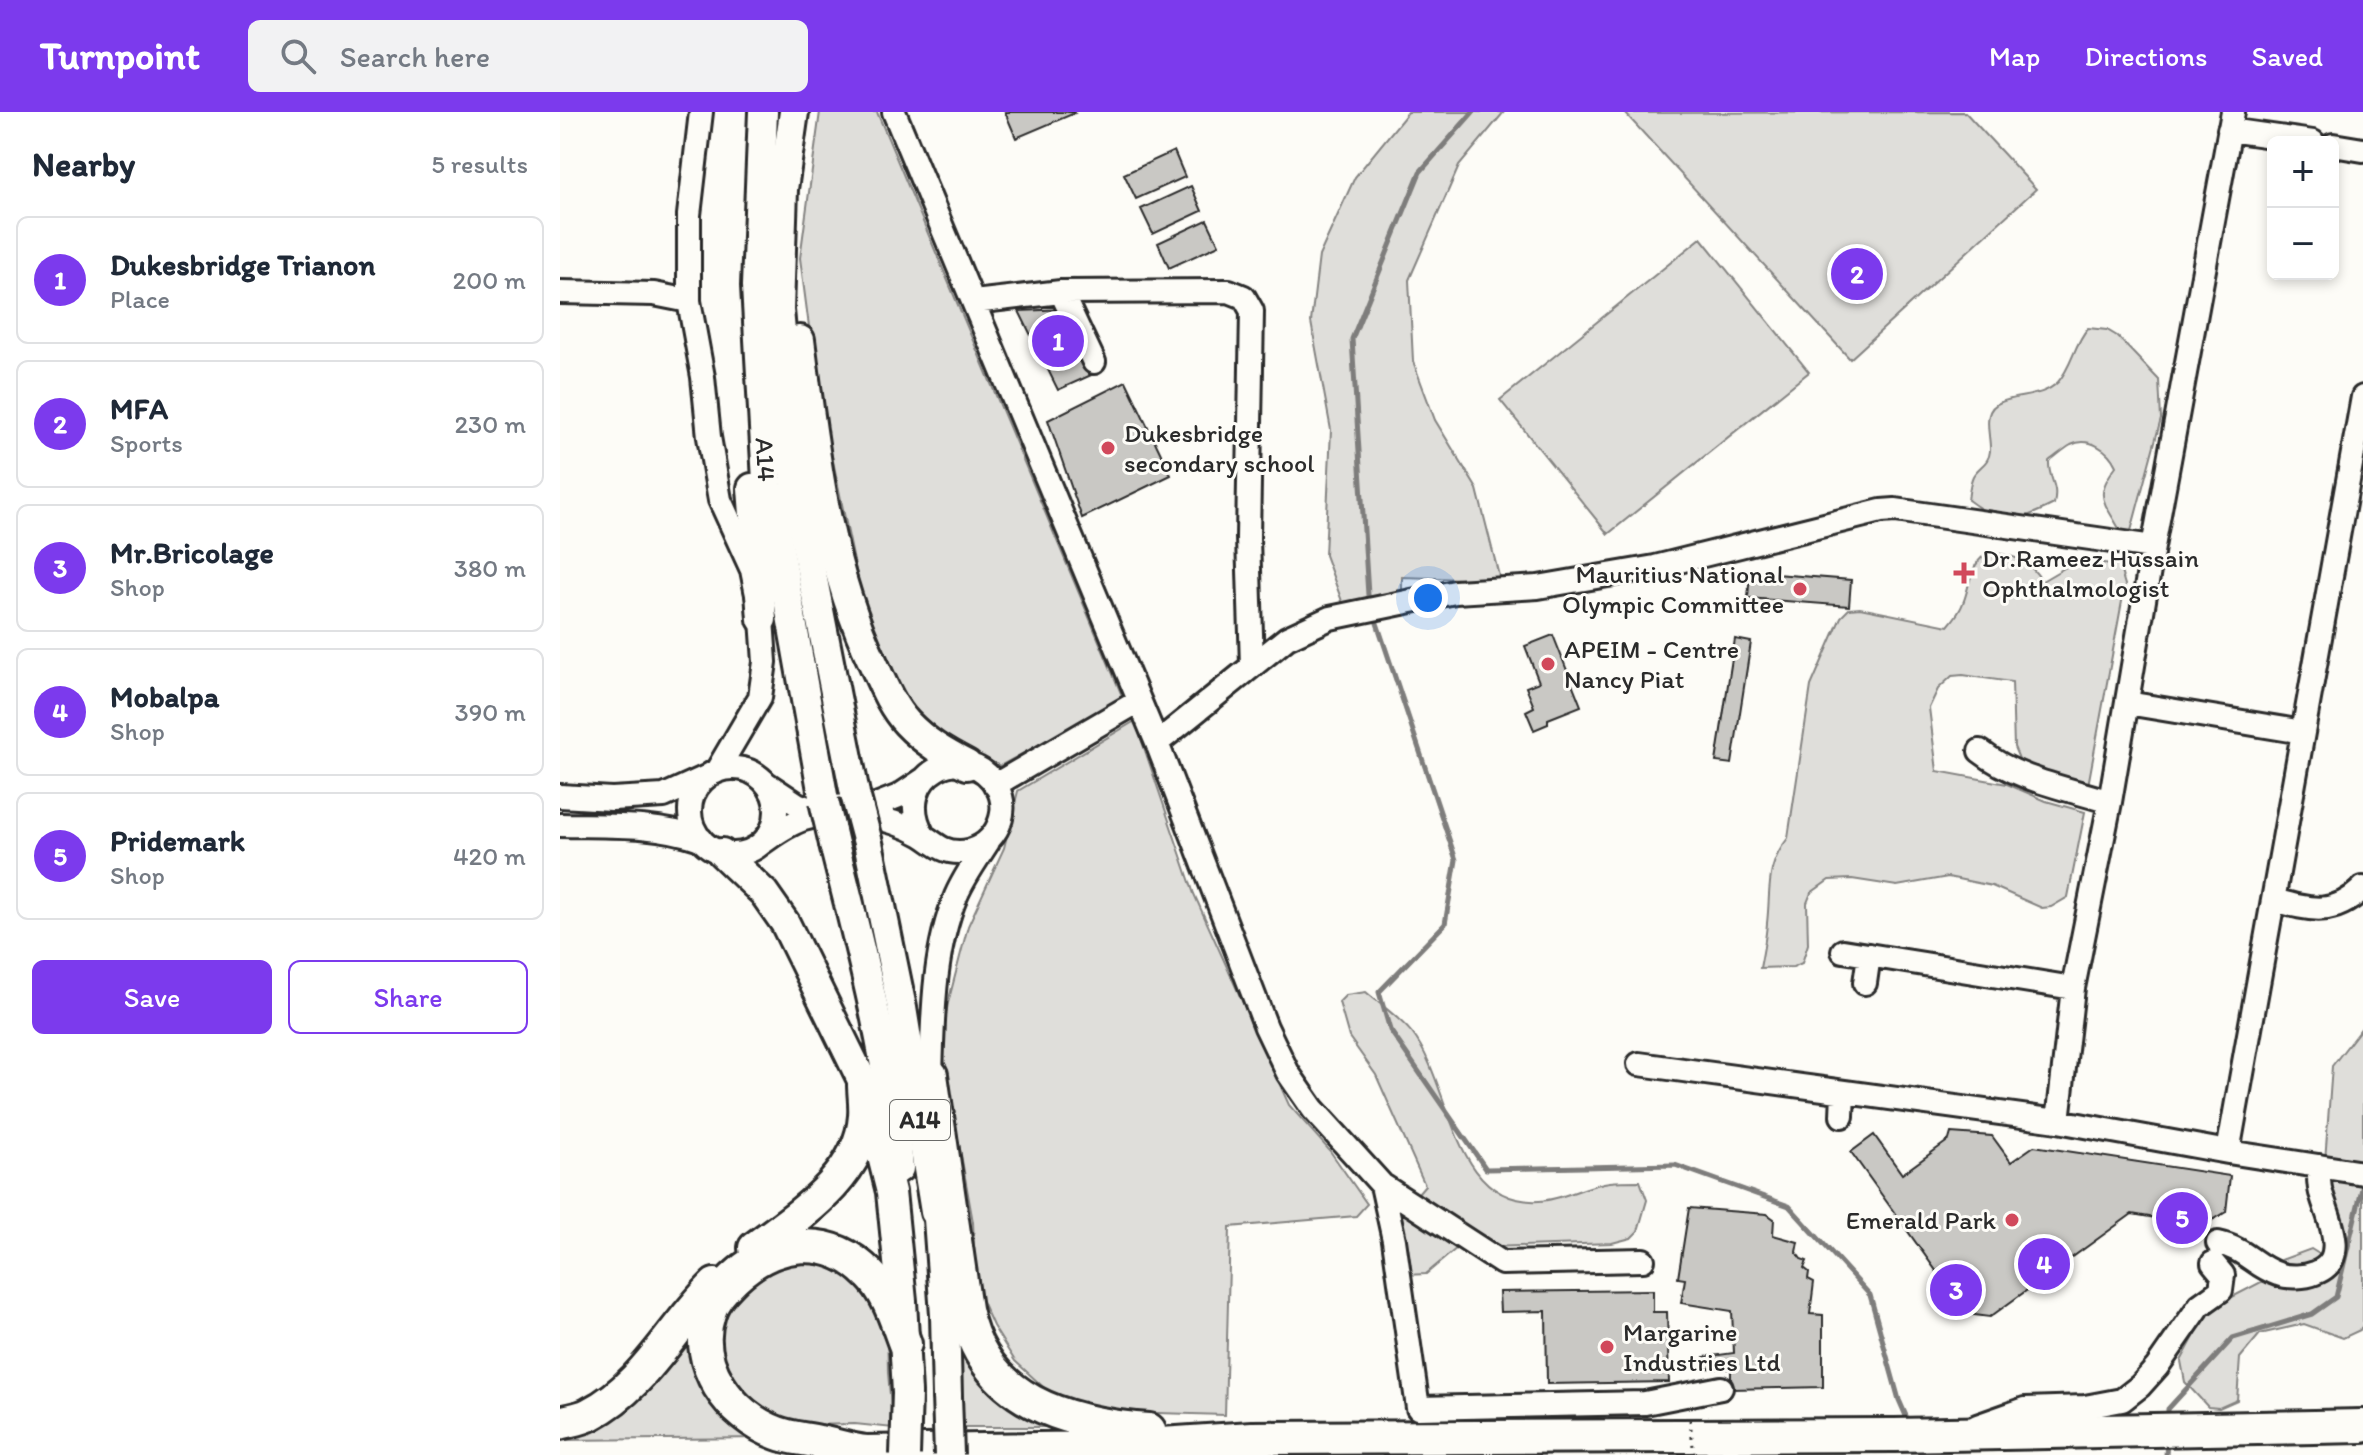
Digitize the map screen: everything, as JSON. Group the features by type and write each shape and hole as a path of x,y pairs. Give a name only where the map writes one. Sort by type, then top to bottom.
{"highway":[{"path":"931,1075 969,1327 983,1359 1003,1382 1042,1407 1083,1422 1130,1429 1252,1438"},
{"path":"560,1423 587,1416 617,1398 653,1361 691,1309 713,1287 744,1257 828,1190 849,1164 859,1143 865,1117 864,1084"},
{"path":"905,1344 882,1289 870,1274 843,1255 814,1245 795,1245 756,1260 725,1287 709,1312 706,1346 713,1377 726,1398 737,1408 778,1434 829,1444 855,1453 1102,1448 1252,1438 1895,1435 2363,1426"}],"main road":[{"name":"A14","path":"763,112 756,286 767,481 824,801 834,844 890,1012 917,1455"},
{"name":"A14","path":"794,112 783,189 779,310 796,493 855,794 868,843 890,1012 939,1232 949,1455"},
{"path":"782,229 816,448 841,580 865,647 889,697 905,721 937,750 967,765"},
{"path":"756,286 743,365 762,619"},
{"path":"711,846 764,893 785,923 864,1084 891,1192 912,1394 905,1455"},
{"path":"931,1075 939,1232"},
{"path":"902,1206 902,1301"}],"street":[{"path":"701,112 689,215 689,294 720,500 752,570 762,619 765,662 760,697 712,774 698,786 692,798 692,825 711,846"},
{"path":"894,112 1157,743 1266,1027 1288,1073 1313,1109 1382,1185 1502,1263 1643,1260"},
{"path":"2058,1121 2073,988 2110,802 2231,121 2290,136"},
{"path":"2339,146 2363,150"},
{"path":"560,283 689,294"},
{"path":"974,302 1061,292 1229,291 1244,297 1252,311 1248,538 1252,666"},
{"path":"560,292 689,294"},
{"path":"1061,292 1094,362"},
{"path":"2228,1152 2363,397"},
{"path":"1157,743 1287,638 1330,618 1455,592 1538,587 1655,567 1881,511 1905,510 2153,547"},
{"path":"995,785 1139,701"},
{"path":"2127,703 2303,732"},
{"path":"1980,751 2020,775 2110,802"},
{"path":"560,796 612,799 664,796 733,768 748,770 808,808 876,805 899,796 935,770 949,764 978,768 995,785 1002,802 1002,817 997,831 957,894 949,917 938,967 931,1075"},
{"path":"924,780 916,793 913,807 923,835 934,845 961,853 988,842"},
{"path":"762,843 776,818 775,803 766,784"},
{"path":"560,825 675,830 735,854 750,851 789,825 807,818 845,815 882,818 923,835"},
{"path":"2274,900 2309,910 2337,907 2363,888"},
{"path":"1843,951 2073,988"},
{"path":"1865,983 1869,955"},
{"path":"1639,1064 2058,1121 2363,1173"},
{"path":"1842,1116 1843,1092"},
{"path":"1948,1434 2025,1409 2085,1407 2122,1400 2157,1367 2200,1305 2221,1290 2223,1275 2215,1253 2243,1251 2265,1269 2282,1276 2312,1274 2322,1269 2331,1260 2335,1248 2334,1229 2320,1190 2326,1167"},
{"path":"1382,1185 1394,1240 1418,1408 1645,1403 1721,1388"}],"path":[{"path":"1690,1420 1694,1455"}],"shaded area":[{"path":"820,112 877,112 1123,698 1000,766 948,741 910,705 885,655 860,590 816,380 800,258"},
{"path":"1408,112 1504,112 1459,166 1409,280 1413,361 1435,420 1477,489 1500,580 1402,577 1402,596 1346,612 1325,555 1331,430 1311,322 1319,256 1355,177"},
{"path":"1965,112 2036,189 1850,359 1625,113"},
{"path":"1701,238 1809,372 1608,534 1500,400"},
{"path":"2088,328 2107,330 2117,336 2159,380 2161,419 2131,531 2122,534 2104,500 2104,485 2116,466 2098,446 2085,442 2071,445 2049,461 2055,491 2054,504 2020,518 2001,517 1980,508 1968,500 1973,476 1989,455 1988,423 1991,411 2001,402 2038,393 2058,382"},
{"path":"1991,552 2021,560 2042,581 2078,560 2119,565 2125,585 2087,791 2022,766 2014,747 2012,682 1952,676 1938,689 1929,708 1937,771 2007,784 2046,801 2085,812 2068,897 2051,907 2042,908 1992,886 1948,877 1897,886 1852,879 1829,880 1811,893 1807,903 1808,944 1802,963 1793,967 1760,968 1770,879 1776,859 1788,838 1811,686 1841,617 1849,609 1860,608 1948,626 1962,606 1978,561"},
{"path":"1135,721 1194,894 1289,1105 1330,1151 1367,1204 1356,1216 1230,1227 1225,1415 1090,1411 1052,1395 1015,1361 993,1326 976,1288 973,1222 941,1043 968,926 1004,848 1018,791"},
{"path":"1366,992 1412,1033 1425,1055 1458,1138 1471,1163 1488,1184 1510,1197 1539,1201 1601,1184 1640,1181 1647,1200 1638,1231 1631,1238 1612,1243 1457,1248 1426,1274 1406,1275 1399,1215 1425,1185 1376,1075 1349,1037 1339,1002 1346,995"},
{"path":"2363,1026 2363,1325 2360,1330 2343,1338 2304,1324 2260,1334 2240,1358 2237,1400 2219,1408 2208,1407 2185,1382 2181,1361 2209,1309 2271,1277 2281,1260 2311,1249 2340,1267 2325,1161 2332,1066"},
{"path":"761,1260 844,1260 887,1325 893,1428 779,1422 752,1409 719,1361 722,1303"},
{"path":"692,1330 766,1438 560,1440 593,1426"},
{"path":"959,1340 1079,1427 955,1427"}],"building":[{"path":"1005,112 1074,112 1075,113 1016,138"},
{"path":"1174,151 1185,177 1136,199 1124,174"},
{"path":"1191,186 1202,211 1153,234 1141,209"},
{"path":"1207,220 1219,245 1169,268 1158,243"},
{"path":"1067,309 1098,372 1058,390 1019,311"},
{"name":"Dukesbridge secondary school","path":"1126,381 1171,475 1082,518 1048,420"},
{"name":"Mauritius National Olympic Committee","path":"1750,572 1851,580 1849,606 1748,598"},
{"name":"APEIM - Centre Nancy Piat","path":"1553,635 1581,706 1548,719 1548,724 1534,730 1526,711 1534,707 1526,687 1539,682 1525,646"},
{"path":"1735,639 1751,642 1732,764 1716,762"},
{"name":"Emerald Park","path":"1951,1133 1992,1136 2011,1162 2034,1146 2230,1176 2226,1212 2203,1226 2132,1214 1990,1317 1967,1314 1851,1152 1874,1135 1902,1174 1949,1140"},
{"path":"1689,1208 1767,1214 1774,1219 1773,1235 1798,1242 1796,1252 1807,1261 1804,1268 1809,1272 1808,1279 1814,1282 1810,1314 1823,1315 1823,1387 1731,1389 1731,1369 1705,1368 1704,1357 1734,1353 1732,1311 1681,1303 1685,1279 1678,1278"},
{"name":"Margarine Industries Ltd","path":"1653,1290 1653,1312 1667,1312 1669,1382 1547,1384 1546,1311 1500,1312 1499,1292"}],"waterway":[{"path":"1371,604 1352,339 1420,172 1473,112"},
{"path":"1374,614 1456,860 1445,924 1379,992 1390,1030 1486,1169 1675,1165 1789,1206 1870,1295 1899,1400 1910,1425"},
{"path":"2168,1419 2168,1409 2233,1338 2312,1314 2336,1297 2363,1184"},
{"path":"2166,1455 2167,1441"}],"place":[{"name":"MFA","path":"1857,274"},
{"name":"Dukesbridge Trianon","path":"1058,341"},
{"name":"Dukesbridge secondary school","path":"1108,448"},
{"name":"Dr.Rameez Hussain Ophthalmologist","path":"1964,573"},
{"name":"Mauritius National Olympic Committee","path":"1800,589"},
{"name":"APEIM - Centre Nancy Piat","path":"1548,664"},
{"name":"Pridemark","path":"2182,1218"},
{"name":"Emerald Park","path":"2012,1220"},
{"name":"Mobalpa","path":"2044,1264"},
{"name":"Mr.Bricolage","path":"1956,1290"},
{"name":"Margarine Industries Ltd","path":"1607,1347"}]}
